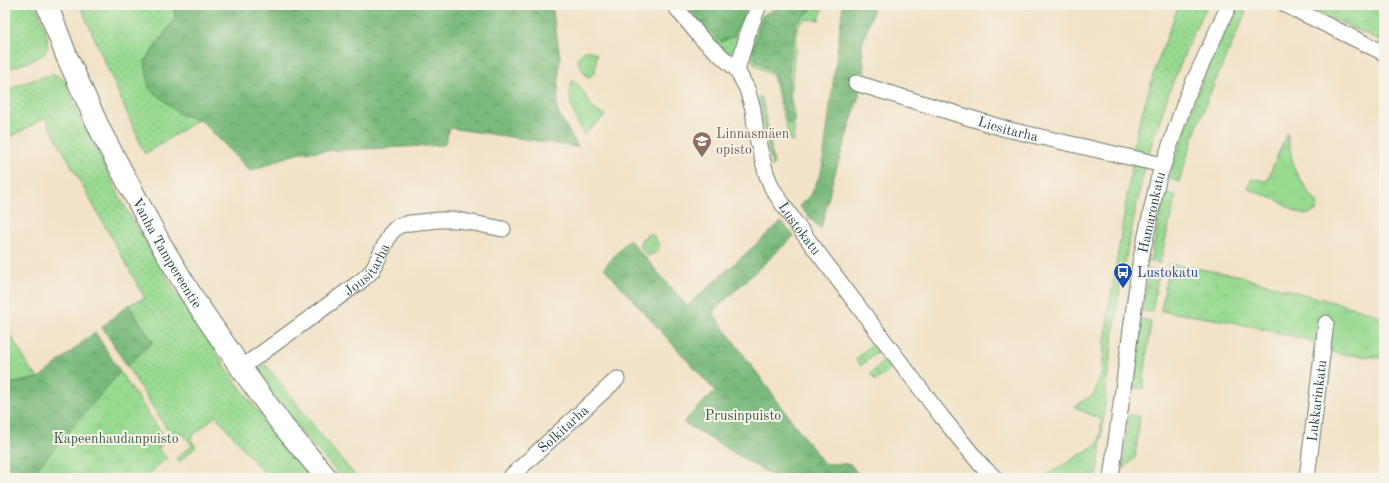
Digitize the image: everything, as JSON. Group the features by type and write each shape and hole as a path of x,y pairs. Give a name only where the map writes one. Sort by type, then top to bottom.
{"main road":[{"name":"Vanha Tampereentie","path":"47,5 67,58 102,134 160,243 191,295 241,368 283,426 327,478"}],"street":[{"name":"Lustokatu","path":"674,5 698,34 737,70 747,90 753,109 760,153 772,188 798,226 941,416 981,465 995,478"},
{"path":"737,70 748,33 759,5"},
{"name":"Hamaronkatu","path":"1112,478 1140,263 1158,180 1187,96 1229,5"},
{"path":"1286,5 1384,53"},
{"name":"Liesitarha","path":"856,83 1006,129 1163,165"},
{"name":"Jousitarha","path":"241,368 361,281 372,271 390,234 398,226 410,223 439,220 458,220 503,229"},
{"name":"Lukkarinkatu","path":"1307,478 1326,323"},
{"name":"Solkitarha","path":"509,478 617,379"}],"green space":[{"path":"5,5 36,5 48,42 45,53 42,55 5,70"},
{"path":"80,5 174,5 175,19 145,61 181,115 199,119 145,154"},
{"path":"174,5 552,5 560,57 557,111 578,147 450,128 444,145 300,152 250,171 200,119 181,115 149,88 145,61 175,20"},
{"path":"685,5 752,5 732,57 706,33"},
{"path":"689,5 748,5 734,36 721,42 702,23"},
{"path":"780,5 824,5 819,20 806,19 798,25 790,95 795,118 793,142 790,141 773,76 754,64 752,58 752,41 761,16"},
{"path":"786,5 814,5 809,12 795,22 795,31 788,73 789,97 793,122 791,124 788,123 774,73 757,61 753,50 763,17"},
{"path":"843,5 875,5 862,45 865,76 832,183 821,229 799,206 811,195 822,170"},
{"path":"1180,5 1208,5 1194,31 1169,92 1146,161 1121,280 1105,395 1097,478 1042,478 1099,443 1102,420 1074,407 1094,394 1101,375 1109,309 1132,165 1134,141 1156,66"},
{"path":"1302,5 1384,5 1384,42"},
{"path":"1236,9 1246,12 1209,96 1194,135 1179,182 1169,178 1199,90 1212,58"},
{"path":"585,51 591,51 597,54 595,72 590,77 587,77 578,62 578,57"},
{"path":"49,75 57,75 67,84 78,113 125,207 177,294 229,372 283,445 312,478 271,478 259,467 216,416 190,438 196,447 179,462 176,459 192,445 181,432 173,435 170,434 127,366 153,342 128,305 145,298 45,118 5,140 5,92 18,85"},
{"path":"573,80 580,87 593,108 606,115 584,135 570,101"},
{"path":"760,96 762,98 774,164 772,167 759,101"},
{"path":"1287,133 1294,169 1318,206 1316,211 1305,215 1277,200 1248,189 1251,179 1267,181"},
{"path":"1165,193 1176,195 1160,263 1150,261"},
{"name":"Prusinpuisto","path":"781,222 794,236 712,312 824,464 850,464 861,478 776,478 683,422 715,391 604,268 629,239 687,306"},
{"path":"649,234 652,234 659,244 658,251 648,256 639,245 643,238"},
{"path":"1169,264 1242,276 1251,280 1370,312 1384,319 1384,358 1335,353 1308,340 1228,321 1161,311"},
{"path":"1149,270 1159,272 1152,312 1143,311"},
{"path":"128,305 153,342 127,366 102,327"},
{"path":"1141,319 1151,321 1143,389 1133,388"},
{"path":"5,326 31,370 39,378 5,385"},
{"path":"95,332 120,372 29,478 13,478 5,474 5,385 39,378"},
{"path":"873,343 879,350 861,366 856,359"},
{"path":"885,360 891,368 876,381 870,374"},
{"path":"264,365 267,366 357,478 342,478 305,436 260,381 259,372"},
{"name":"Kapeenhaudanpuisto","path":"120,372 163,435 165,440 158,449 167,458 145,478 29,478"},
{"path":"1129,415 1140,416 1135,458 1125,468 1123,468"}],"place":[{"name":"Linnasmäen opisto","path":"702,158"},
{"name":"Lustokatu","path":"1123,289"}]}
